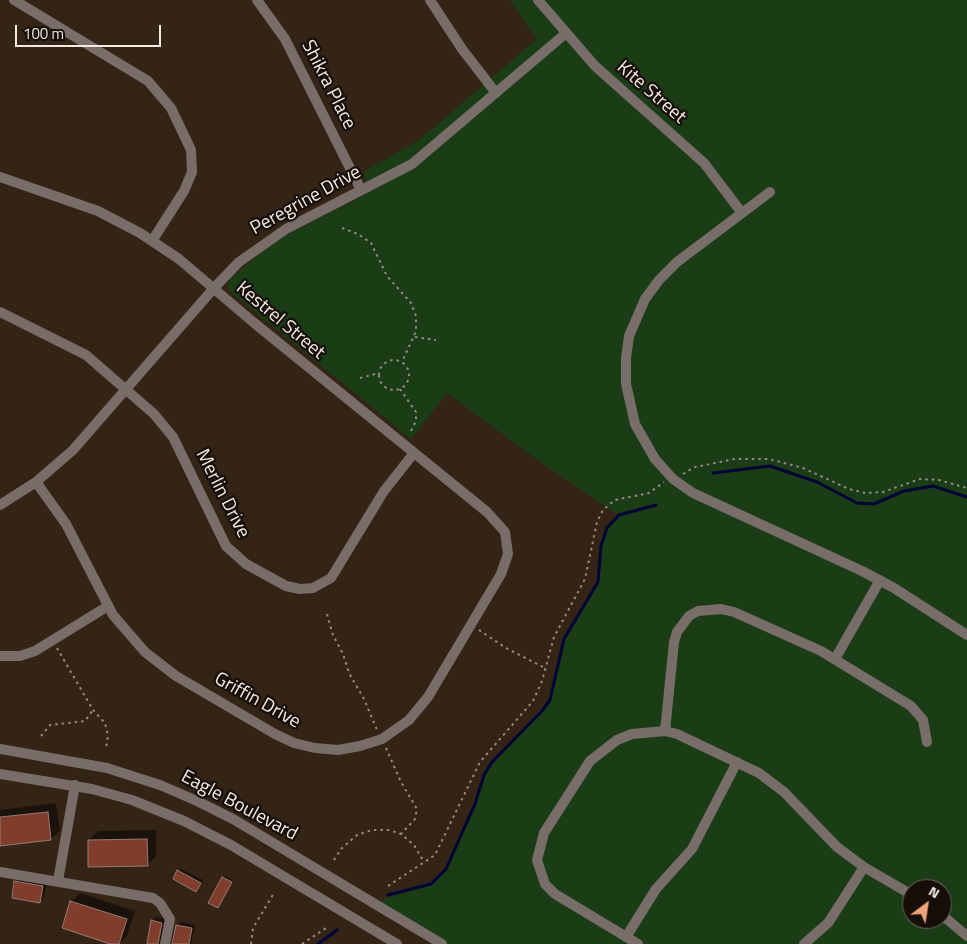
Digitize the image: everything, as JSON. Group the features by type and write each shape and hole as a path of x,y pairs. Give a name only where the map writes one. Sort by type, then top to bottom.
{"street":[{"path":"14,0 148,81 172,108 191,150 192,172 184,191 152,241"},
{"name":"Shikra Place","path":"257,0 285,39 361,190"},
{"path":"430,0 462,48 496,93"},
{"name":"Kite Street","path":"538,0 565,34 608,79 699,158 742,213"},
{"name":"Peregrine Drive","path":"0,505 36,482 73,450 214,288 239,262 273,236 421,157 565,34"},
{"name":"Kestrel Street","path":"0,177 84,205 152,241 214,288 493,518 507,539"},
{"path":"770,192 668,270 651,290 639,311 629,336 625,372 628,398 635,424 655,459 673,479 693,493 880,580 967,635"},
{"name":"Merlin Drive","path":"0,312 78,350 126,389 161,421 173,437 226,546 246,564 279,583 292,588 313,588 331,578 384,491 414,453"},
{"name":"Griffin Drive","path":"36,482 66,524 108,606 127,634 155,661 176,676 275,734 305,746 327,749 366,745 391,734 409,720 422,706 501,574 508,554 507,539"},
{"path":"836,659 880,580"},
{"path":"0,656 20,656 36,650 108,606"},
{"path":"665,731 674,642 682,623 698,611 722,609 734,612 836,659 911,706 923,720 927,742"},
{"path":"638,944 565,902 550,889 539,872 537,860 539,846 544,833 582,773 603,749 617,740 632,734 665,731 692,739 772,781 823,834 864,866 902,889"},
{"name":"Eagle Boulevard","path":"0,749 107,768 198,801 246,826 442,944"},
{"path":"626,937 656,889 692,849 737,762"},
{"name":"Eagle Boulevard","path":"0,774 75,785 132,800 200,828 396,944"},
{"path":"58,881 75,785"},
{"path":"804,944 828,923 864,866"},
{"path":"0,872 153,898 160,903 170,919 165,944"},
{"path":"952,923 967,936"}],"path":[{"path":"342,228 358,234 371,244 387,276 411,303 416,316 415,337 402,362"},
{"path":"415,337 436,340"},
{"path":"397,360 402,362 409,374 407,383 400,389 386,388 379,380 379,373 387,362 397,360"},
{"path":"360,378 379,373"},
{"path":"400,389 416,412 416,421 410,433"},
{"path":"682,475 695,466 714,462 769,458 803,468 849,489 865,493 883,492 920,479 939,480 967,488"},
{"path":"388,886 435,855 480,762 533,701 554,636 585,579 597,522 603,510 614,500 649,493 664,482"},
{"path":"327,614 333,636 343,654 349,673 364,699 378,731"},
{"path":"477,629 506,648 545,668"},
{"path":"56,648 93,710 107,727 106,748"},
{"path":"41,736 50,724 85,721 93,710"},
{"path":"385,745 401,782 418,809 415,819 402,834"},
{"path":"334,860 341,849 357,835 372,830 389,830 402,834 414,845 424,862"},
{"path":"251,944 253,928 274,893"},
{"path":"302,944 329,926"}],"green space":[{"path":"510,0 967,0 967,944 444,944 375,902 431,884 446,869 475,804 484,775 492,762 542,711 550,700 564,639 598,582 601,546 607,528 619,515 546,466 447,393 411,439 228,289 230,279 265,249 290,233 366,194 365,171 418,141 537,39"}],"building":[{"path":"48,812 51,840 0,846 0,817"},
{"path":"147,839 148,866 88,867 88,840"},
{"path":"177,870 201,883 196,892 173,879"},
{"path":"222,877 232,882 218,908 208,903"},
{"path":"14,881 43,886 40,903 12,898"},
{"path":"70,901 127,919 119,944 110,944 62,928"},
{"path":"151,920 162,923 158,944 147,944"},
{"path":"176,925 192,928 189,944 172,944"}],"waterway":[{"path":"713,473 770,466 817,482 857,503 874,504 904,491 933,486 967,497"},
{"path":"388,895 431,884 446,869 475,804 484,775 492,762 542,711 550,700 564,639 598,582 601,546 607,528 619,515 656,505"},
{"path":"318,944 337,930"}]}
